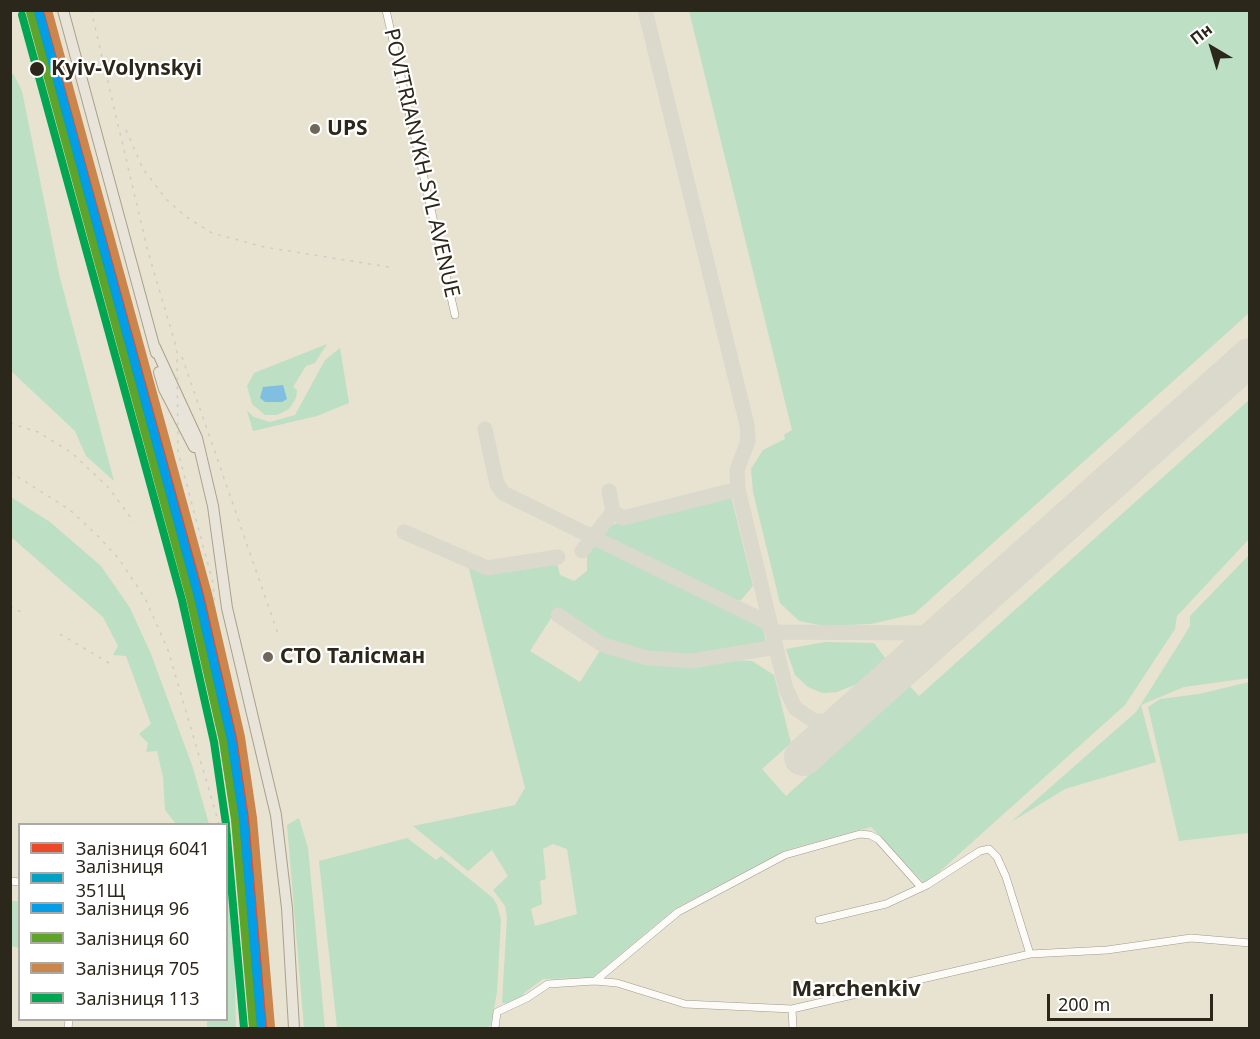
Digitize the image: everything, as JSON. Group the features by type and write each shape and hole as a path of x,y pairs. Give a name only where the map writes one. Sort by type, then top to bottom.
{"main road":[{"path":"63,10 71,30"},
{"path":"68,10 71,30 164,389 202,463 213,506 227,608 276,815 289,932 294,1029"}],"street":[{"name":"POVITRIANYKH SYL AVENUE","path":"386,10 455,315"},
{"path":"595,981 678,912 785,855 860,834 870,835 878,839 920,886"},
{"path":"819,920 886,903 920,886 927,885 980,851 989,849 997,857 1006,877 1030,954"},
{"path":"495,1029 497,1012 527,998 543,986 595,981 617,984 686,1004 792,1009 1030,954 1107,950 1191,938 1250,944"},
{"path":"792,1009 793,1029"}],"green space":[{"path":"689,11 1249,11 1249,313 914,614 871,624 824,626 799,621 780,603 753,492 751,469 763,450 785,439 784,435 792,430"},
{"path":"13,73 22,91 59,274 114,481 86,456 75,431 11,371 10,80"},
{"path":"327,344 315,363 306,366 293,387 297,390 296,398 289,409 277,415 265,415 252,404 247,386 254,373"},
{"path":"340,348 349,403 317,416 253,431 247,411 254,417 270,422 295,415 325,360"},
{"path":"1249,400 1249,539 1177,616 1175,629 1125,705 929,881 923,882 871,827 787,850 676,908 592,978 543,979 524,993 521,999 512,1003 502,1003 507,917 505,906 493,890 508,876 492,850 468,871 413,826 515,805 525,788 468,565 487,571 556,560 560,575 574,581 587,571 587,555 594,545 763,628 766,642 712,654 669,656 619,645 597,635 557,609 530,651 580,682 601,649 628,659 669,666 730,660 752,661 774,675 791,743 762,769 786,796 909,685 919,696","holes":["553,844 567,849 577,914 535,926 531,909 542,904 540,881 546,879 543,849"]},
{"path":"731,496 753,586 741,600 735,601 602,535 610,525"},
{"path":"11,497 50,522 101,566 130,608 151,654 193,768 209,823 175,823 165,810 163,777 157,751 146,752 148,743 139,734 151,724 126,656 113,655 118,646 103,617 11,537"},
{"path":"1249,555 1249,678 1184,687 1141,705 1156,762 1065,789 1011,822 1136,712 1190,626 1190,616"},
{"path":"825,642 874,643 886,659 857,684 837,692 822,693 808,687 795,675 786,649"},
{"path":"1249,682 1249,833 1179,841 1148,707 1160,699 1199,694"},
{"path":"299,818 308,848 325,1028 304,1028 287,825"},
{"path":"407,838 436,860 441,856 493,898 497,905 501,920 497,992 491,1025 486,1028 337,1028 319,861"},
{"path":"228,894 233,914 236,1028 207,1028 207,1021 228,1021"},
{"path":"12,901 18,901 18,948 11,946"}],"water":[{"path":"283,385 287,399 282,402 265,402 260,398 263,387"}],"taxiway":[{"path":"645,10 747,425 748,441 737,470 738,489 786,689 795,708 814,721 834,721 851,713"},
{"path":"485,429 497,484 503,493 766,622 772,629"},
{"path":"609,491 613,512 623,518 738,489"},
{"path":"582,551 613,512"},
{"path":"404,532 487,568 558,557"},
{"path":"558,615 603,645 647,658 691,661 776,647"},
{"path":"772,632 941,633"}],"runway":[{"path":"803,757 1250,357"}],"railway":[{"path":"28,10 152,459 205,672 239,854 248,938 250,1028"},
{"path":"91,10 147,248 177,350 178,452 213,583 219,659"},
{"path":"126,130 143,169 167,200 185,216 212,233 264,247 395,268"},
{"path":"182,357 278,634"},
{"path":"10,423 38,432 72,453 108,487 134,522"},
{"path":"10,472 70,510 97,535 119,559 145,598 168,650 219,823"},
{"path":"10,606 23,613"},
{"path":"60,634 109,663"},
{"path":"228,860 235,888"},
{"path":"229,881 235,916 241,1028"}],"rail line":[{"name":"96","path":"39,10 199,596 232,739 244,819 262,1028"},
{"name":"6041","path":"43,10 203,594 236,738 248,818 266,1028"},
{"name":"705","path":"48,10 208,594 241,737 253,818 271,1027"},
{"name":"60","path":"30,12 190,598 223,741 235,820 253,1028"},
{"name":"351Щ","path":"34,12 194,596 227,740 239,819 257,1028"},
{"name":"113","path":"22,15 182,600 214,742 226,823"},
{"name":"113","path":"228,848 244,1028"}],"place":[{"name":"Kyiv-Volynskyi","path":"37,69"},
{"name":"UPS","path":"315,129"},
{"name":"СТО Талісман","path":"268,657"}],"district":[{"name":"Marchenkiv","path":"856,990"}]}
